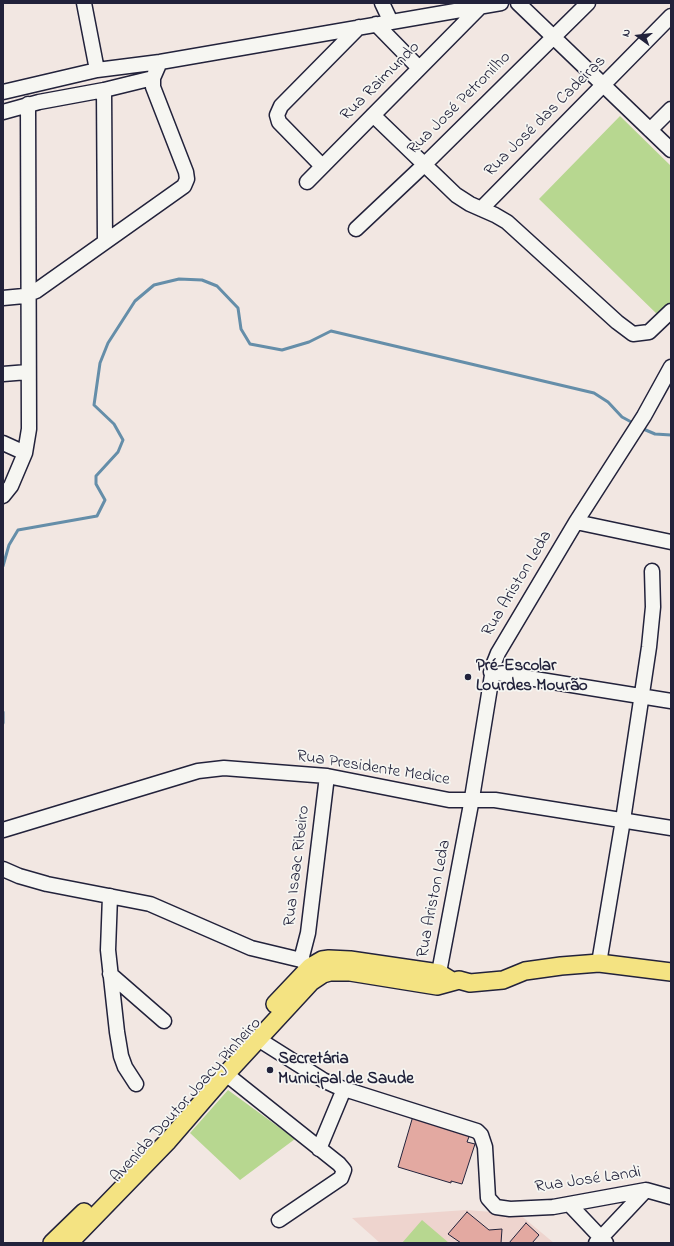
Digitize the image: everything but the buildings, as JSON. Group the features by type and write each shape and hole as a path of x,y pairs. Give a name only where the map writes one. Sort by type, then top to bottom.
{"main road":[{"path":"312,966 330,972 339,971 470,983 503,980 525,971 599,963 671,972"},
{"name":"Avenida Doutor Joacy Pinheiro","path":"52,1243 136,1166 168,1141 258,1039 312,966"},
{"name":"Avenida Doutor Joacy Pinheiro","path":"69,1243 312,966"}],"street":[{"path":"84,3 97,70"},
{"path":"382,3 391,22"},
{"path":"3,92 97,70 160,62 501,3"},
{"path":"518,3 671,150"},
{"name":"Rua José Petronilho","path":"356,229 425,164 588,3"},
{"name":"Rua Raimundo","path":"307,182 480,7"},
{"name":"Rua José das Cadeiras","path":"481,209 671,16"},
{"path":"376,24 419,68"},
{"path":"322,166 279,122 276,115 281,106 359,27"},
{"path":"3,298 28,295 181,189 187,180 186,172 154,90 153,78 160,62"},
{"path":"3,112 28,104 104,90 153,78"},
{"path":"104,90 105,242"},
{"path":"3,496 11,486 25,453 29,429 28,104"},
{"path":"650,130 671,109"},
{"path":"373,115 456,195 507,222 617,322 633,334 650,332 671,311"},
{"name":"Rua Ariston Leda","path":"447,980 491,672 498,653 576,522 630,440 671,367"},
{"path":"3,374 28,372"},
{"path":"3,443 25,453"},
{"path":"576,522 671,542"},
{"path":"599,963 623,820 652,626 652,571"},
{"path":"491,672 671,701"},
{"name":"Rua Presidente Medice","path":"3,830 198,771 211,769 238,769 328,776 449,800 495,800 671,828"},
{"name":"Rua Isaac Ribeiro","path":"312,966 308,933 328,776"},
{"path":"3,869 19,876 47,884 150,904 251,948 312,966"},
{"path":"110,896 107,938 118,1045 125,1067 136,1084"},
{"path":"110,974 164,1020"},
{"path":"258,1039 323,1080 344,1089 320,1149"},
{"path":"226,1074 339,1164 345,1173 341,1178 279,1220"},
{"name":"Rua José Landi","path":"344,1089 477,1131 484,1140 487,1194 493,1205 499,1208 510,1209 570,1205 646,1190 660,1192 671,1197"},
{"path":"570,1205 601,1241 646,1190"}],"shaded area":[{"path":"466,1210 519,1214 554,1243 380,1243 352,1218"}],"green space":[{"path":"620,116 671,166 671,308 661,318 539,199"},
{"path":"228,1090 295,1139 240,1180 190,1133"},
{"path":"422,1220 449,1243 402,1243"}],"waterway":[{"path":"3,566 9,545 18,530 97,516 105,500 96,484 96,476 118,452 123,440 114,424 94,405 100,363 108,343 135,301 154,285 179,279 202,280 217,286 238,308 241,329 250,344 282,350 309,342 331,331 594,393 608,402 622,417 635,424"},
{"path":"641,428 655,434 671,435"},
{"path":"3,712 3,723"}],"place":[{"name":"Pré-Escolar Lourdes Mourão","path":"468,677"},
{"name":"Secretária Municipal de Saude","path":"270,1070"}]}
